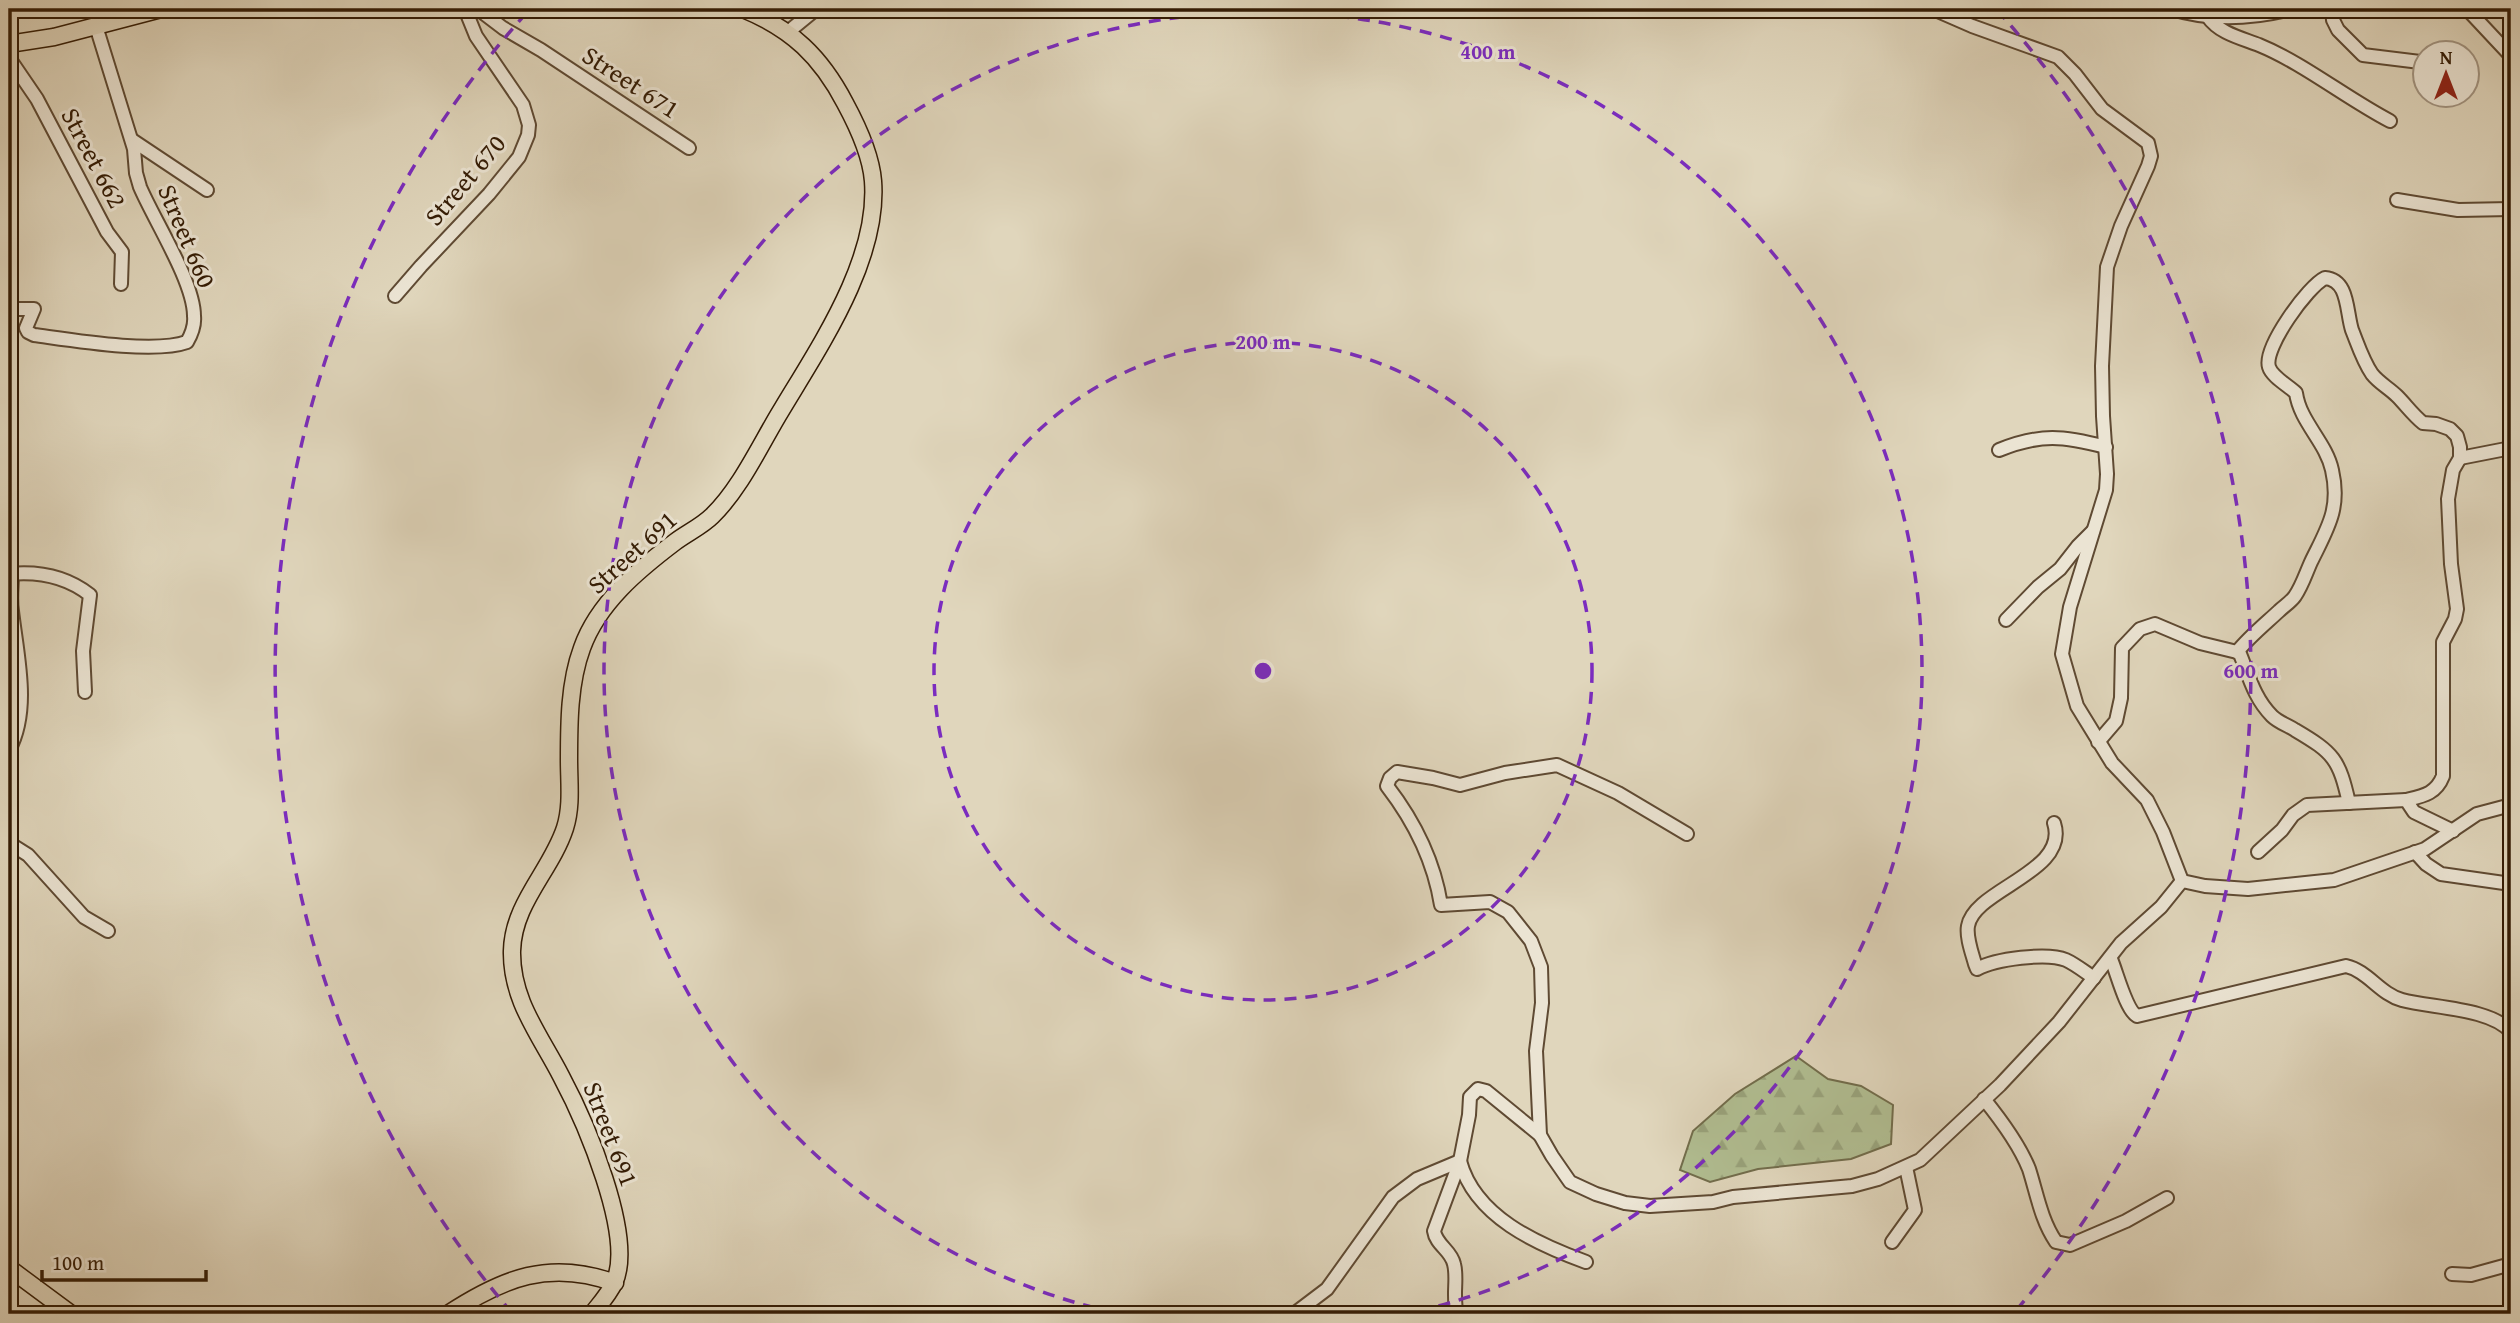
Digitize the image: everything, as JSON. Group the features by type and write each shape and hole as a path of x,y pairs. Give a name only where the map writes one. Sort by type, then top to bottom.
{"main road":[{"path":"9,44 54,37 96,26 118,14 162,9"},
{"name":"Street 691","path":"592,1314 615,1283 620,1254 617,1219 584,1126 562,1077 521,1005 512,951 523,907 558,844 570,806 569,734 573,689 581,649 598,614 638,572 712,517 739,480 810,363 862,261 872,227 873,178 864,144 832,78 812,52 788,32 767,18 743,9"},
{"path":"9,1268 71,1314"},
{"path":"448,1314 489,1288 553,1270 592,1274 615,1283"}],"street":[{"name":"Street 670","path":"395,296 489,194 519,157 528,135 529,125 523,105 475,36 465,9"},
{"name":"Street 671","path":"478,9 503,28 541,50 689,148"},
{"path":"788,32 816,9"},
{"path":"1933,9 2058,57 2076,74 2102,109 2148,143 2151,156 2148,166 2121,226 2107,267 2102,366 2106,489 2070,607 2063,654 2077,706 2112,763 2147,800 2182,881"},
{"path":"2172,9 2208,17 2247,17 2291,9"},
{"path":"2332,9 2338,30 2363,55 2412,61"},
{"path":"2467,9 2511,55"},
{"path":"2208,17 2223,31 2267,48 2390,121"},
{"name":"Street 660","path":"9,309 33,309 26,328 34,335 122,345 170,346 187,342 194,316 189,295 181,270 140,187 132,140 96,26"},
{"name":"Street 662","path":"9,58 37,99 107,232 122,252 121,284"},
{"path":"132,140 207,190"},
{"path":"2398,200 2458,210 2511,209"},
{"path":"2237,652 2294,598 2334,516 2333,471 2326,451 2312,431 2297,401 2297,393 2273,374 2268,366 2285,322 2318,281 2332,278 2341,285 2357,342 2374,376 2423,423 2450,429 2456,436 2460,458 2454,470 2448,499 2451,564 2457,609 2443,642 2443,776 2440,785 2429,794 2406,800 2307,804 2292,815 2282,830 2258,852"},
{"path":"1999,450 2028,440 2065,437 2106,447"},
{"path":"2460,458 2511,448"},
{"path":"2006,620 2060,569 2095,528"},
{"path":"9,750 17,731 21,708 10,573 29,572 55,576 71,582 90,595 83,651 85,692"},
{"path":"2098,742 2116,721 2121,698 2122,648 2140,629 2155,624 2200,643 2240,654 2256,696 2273,718 2320,745 2334,757 2341,769 2349,803"},
{"path":"1540,1135 1535,1051 1542,1003 1541,967 1531,941 1508,912 1490,902 1441,905 1437,881 1419,838 1407,812 1387,786 1390,778 1397,772 1460,785 1505,773 1557,765 1618,793 1687,834"},
{"path":"2406,800 2414,812 2453,831"},
{"path":"2182,881 2205,886 2248,889 2334,880 2415,852 2437,842 2477,814 2511,805"},
{"path":"2054,824 2057,830 2054,844 2043,860 1979,909 1968,925 1975,964 1977,969 1988,963 2010,959 2064,959 2094,978"},
{"path":"9,843 28,855 84,917 108,931"},
{"path":"2415,852 2441,874 2511,884"},
{"path":"1457,1314 1453,1297 1454,1261 1435,1237 1434,1231 1465,1143 1469,1097 1478,1089 1502,1102 1540,1135 1570,1182 1625,1203 1650,1206 1713,1202 1852,1186 1878,1179 1920,1160 1984,1099 2059,1022 2122,943 2161,906 2182,881"},
{"path":"2111,959 2127,1005 2137,1016 2346,966 2356,969 2395,998 2479,1015 2502,1023 2511,1032"},
{"path":"1984,1099 2004,1124 2028,1167 2048,1231 2056,1242 2070,1245 2126,1221 2167,1198"},
{"path":"1460,1161 1465,1179 1471,1188 1506,1222 1544,1246 1586,1262"},
{"path":"1294,1314 1327,1289 1394,1197 1417,1179 1460,1161"},
{"path":"1892,1242 1915,1210 1906,1167"},
{"path":"2452,1274 2471,1275 2511,1265"}],"green space":[{"path":"1796,1056 1828,1079 1861,1086 1893,1105 1891,1144 1851,1159 1758,1169 1710,1182 1680,1170 1693,1131 1735,1094"}]}
